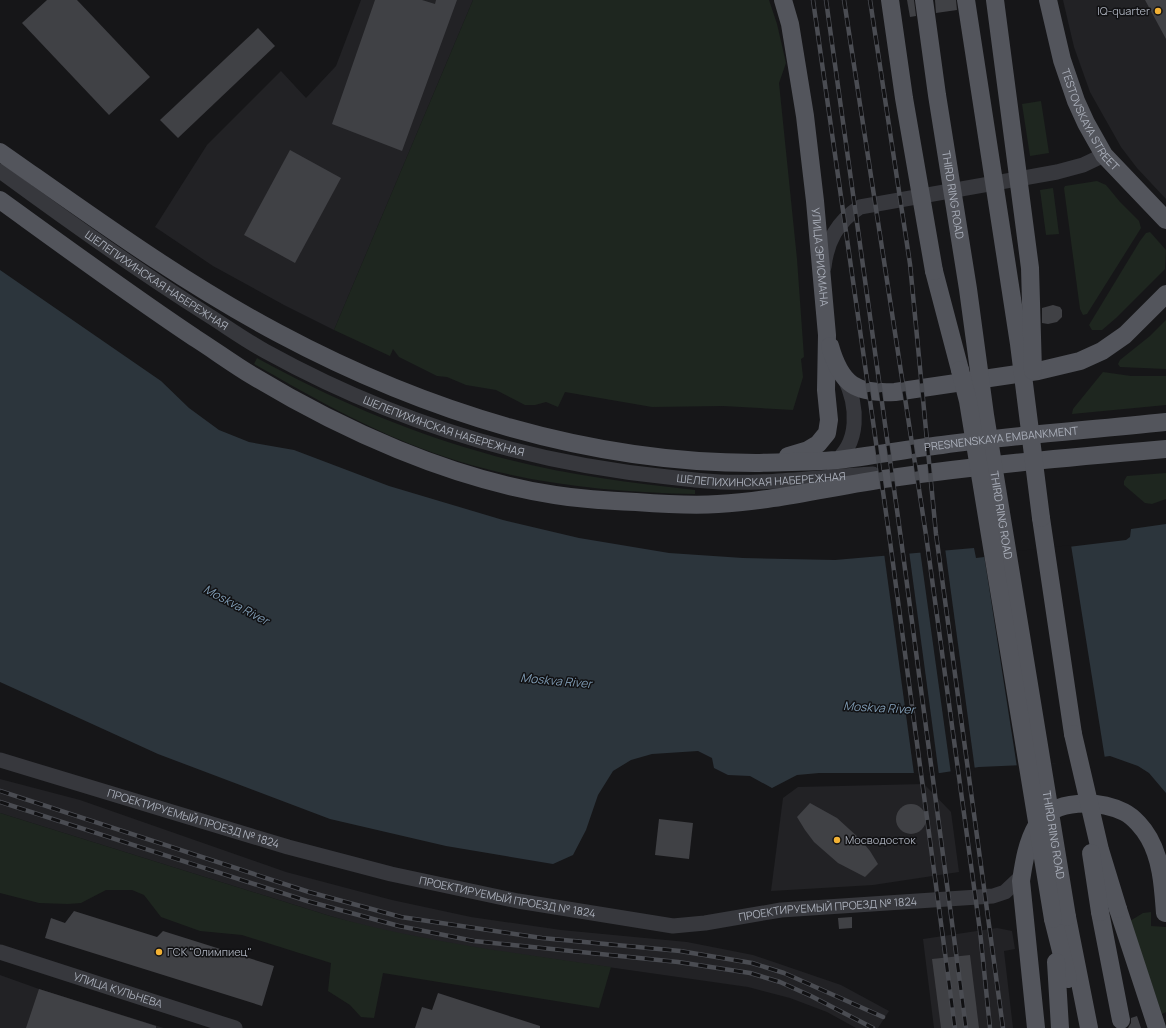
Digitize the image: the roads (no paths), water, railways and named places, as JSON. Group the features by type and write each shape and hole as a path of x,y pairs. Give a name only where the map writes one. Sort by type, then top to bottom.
{"main road":[{"name":"УЛИЦА ЭРИСМАНА","path":"752,463 808,450 818,444 827,432 829,420 826,390 827,335 821,286 815,200 805,116 790,24 783,0"},
{"path":"788,0 790,24"},
{"path":"890,0 904,98 934,271 968,401 1060,918 1073,1000 1083,1028"},
{"name":"THIRD RING ROAD","path":"924,0 1060,918 1089,1028"},
{"path":"966,0 1019,344 1041,518 1073,734 1100,850 1109,911 1121,1020"},
{"path":"995,0 1030,268 1034,400 1041,518"},
{"name":"TESTOVSKAYA STREET","path":"1048,0 1062,60 1076,101 1104,155 1166,220"},
{"name":"ШЕЛЕПИХИНСКАЯ НАБЕРЕЖНАЯ","path":"0,152 164,265 271,329 345,367 423,400 474,418 566,442 625,453 689,460 752,463 837,460"},
{"path":"0,200 142,302 253,376 338,422 390,447 435,464 506,485 556,495 613,501 674,505 718,504 780,497 952,470 1166,449"},
{"path":"827,335 833,356 844,377 852,385 863,391 895,392 1060,367 1080,361 1102,351 1125,335 1166,294"},
{"name":"PRESNENSKAYA EMBANKMENT","path":"837,460 944,445 1166,422"},
{"path":"1036,1028 1022,895 1022,876 1024,859 1030,842 1038,824 1048,814 1063,807 1083,804 1108,806 1126,813 1138,824 1149,839 1159,863 1165,912"},
{"path":"1109,911 1157,1028"},
{"path":"1060,918 1060,1028"}],"street":[{"path":"821,286 826,254 831,237 839,224 849,214 860,207 1057,172 1083,165 1104,155"},
{"name":"ШЕЛЕПИХИНСКАЯ НАБЕРЕЖНАЯ","path":"0,171 162,286 264,350 337,388 426,425 487,444 555,461 617,472 719,482 763,482 804,478 952,470"},
{"path":"804,478 821,472 837,460 851,440 854,425 854,402 844,377"},
{"name":"ПРОЕКТИРУЕМЫЙ ПРОЕЗД № 1824","path":"0,760 288,847 391,874 518,901 673,926 705,923 781,910 993,896 1005,892 1022,876"},
{"name":"УЛИЦА КУЛЬНЕВА","path":"0,952 236,1028"}],"water":[{"name":"Moskva River","path":"0,270 161,381 189,408 219,430 249,442 294,450 389,486 503,520 579,538 669,553 743,558 835,560 974,548 976,558 1126,540 1130,537 1131,529 1166,524 1166,793 1149,773 1138,766 1110,756 1049,764 979,767 940,773 819,773 797,775 772,788 750,776 728,775 714,768 712,758 698,751 652,754 631,760 613,771 598,795 586,830 573,855 553,864 446,846 330,819 158,754 0,682"}],"railway":[{"path":"813,0 890,541 955,1028"},
{"path":"826,0 901,539 966,1028"},
{"path":"844,0 926,535 980,931 990,1028"},
{"path":"870,0 910,264 936,534 1003,1028"},
{"path":"0,791 309,892 401,917 542,938 680,951 752,963 784,973 883,1017"},
{"path":"0,802 307,901 399,926 474,941 678,962 750,973 780,982 873,1028"}],"place":[{"name":"IQ-quarter","path":"1158,11"},
{"name":"Мосводосток","path":"837,840"},
{"name":"ГСК \"Олимпиец\"","path":"159,952"}]}
